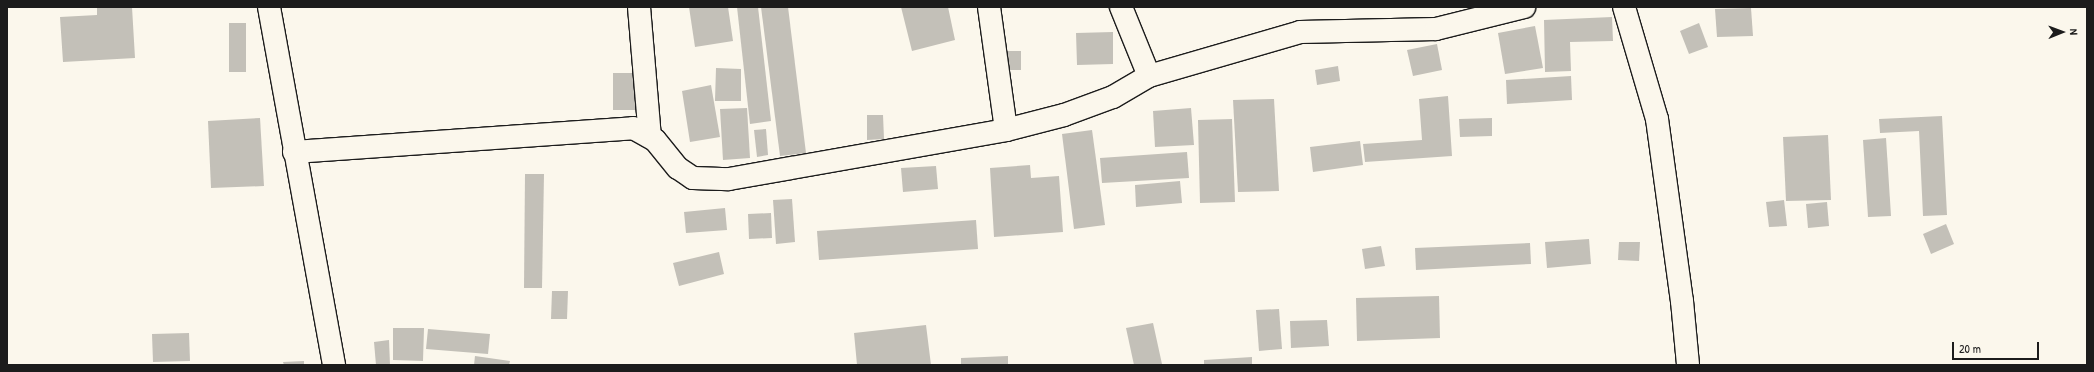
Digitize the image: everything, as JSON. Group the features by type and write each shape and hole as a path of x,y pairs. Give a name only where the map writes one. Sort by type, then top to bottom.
{"street":[{"path":"269,7 294,152 334,365"},
{"path":"639,7 650,137"},
{"path":"989,7 1006,130"},
{"path":"1121,7 1149,76"},
{"path":"294,152 632,128 655,140 678,168 693,178 729,179 1006,130 1064,114 1113,97 1149,76 1300,32 1436,29 1524,7"},
{"path":"1624,7 1657,119 1682,301 1688,365"}],"building":[{"path":"97,7 132,7 135,58 63,62 60,17 97,15"},
{"path":"689,7 728,7 733,41 695,47"},
{"path":"737,7 758,7 771,121 750,124"},
{"path":"761,7 788,7 806,153 780,156"},
{"path":"901,7 948,7 955,40 912,51"},
{"path":"1751,8 1753,36 1717,37 1715,9"},
{"path":"1612,17 1613,41 1570,42 1571,71 1545,72 1544,20"},
{"path":"229,23 246,23 246,72 229,72"},
{"path":"1699,23 1708,47 1689,54 1680,31"},
{"path":"1535,26 1543,68 1505,74 1498,33"},
{"path":"1113,32 1113,64 1077,65 1076,33"},
{"path":"1437,44 1442,70 1413,76 1407,50"},
{"path":"1006,51 1021,51 1021,70 1005,70"},
{"path":"1338,66 1340,81 1317,85 1315,70"},
{"path":"716,68 741,69 741,101 715,101"},
{"path":"613,73 640,73 640,110 613,110"},
{"path":"1571,76 1572,100 1507,104 1506,80"},
{"path":"711,85 720,137 690,142 682,91"},
{"path":"1448,96 1452,156 1365,162 1363,144 1422,140 1419,99"},
{"path":"1274,99 1279,191 1238,192 1233,100"},
{"path":"747,108 750,158 723,160 720,109"},
{"path":"1191,108 1194,145 1155,147 1153,111"},
{"path":"867,115 883,115 884,139 867,140"},
{"path":"1942,116 1947,215 1923,216 1919,131 1880,133 1879,119"},
{"path":"260,118 264,186 211,188 208,121"},
{"path":"1492,118 1492,136 1460,137 1459,119"},
{"path":"1232,119 1235,202 1200,203 1198,120"},
{"path":"766,129 768,155 757,157 754,130"},
{"path":"1092,130 1105,225 1074,229 1062,134"},
{"path":"1828,135 1831,200 1786,201 1783,137"},
{"path":"1886,138 1891,216 1868,217 1863,140"},
{"path":"1360,141 1363,165 1313,172 1310,147"},
{"path":"1187,152 1189,178 1102,183 1100,158"},
{"path":"1030,165 1031,178 1059,176 1063,232 994,237 990,168"},
{"path":"936,166 938,189 903,192 901,168"},
{"path":"525,174 544,174 542,288 524,288"},
{"path":"1180,181 1182,203 1136,207 1135,185"},
{"path":"792,199 795,242 776,244 773,200"},
{"path":"1784,200 1787,226 1769,227 1766,202"},
{"path":"1827,202 1829,226 1808,228 1806,204"},
{"path":"725,208 727,230 686,233 684,212"},
{"path":"771,213 772,238 749,239 748,214"},
{"path":"976,220 978,249 819,260 817,231"},
{"path":"1946,224 1954,244 1931,254 1923,234"},
{"path":"1589,239 1591,264 1547,268 1545,242"},
{"path":"1619,242 1640,242 1639,261 1618,260"},
{"path":"1530,243 1531,264 1416,270 1415,248"},
{"path":"1381,246 1385,266 1365,269 1362,249"},
{"path":"719,252 724,274 679,286 673,263"},
{"path":"552,291 568,291 567,319 551,319"},
{"path":"1439,296 1440,338 1357,341 1356,298"},
{"path":"1279,309 1282,349 1259,351 1256,310"},
{"path":"1327,320 1329,346 1291,348 1290,321"},
{"path":"1153,323 1162,364 1134,365 1126,328"},
{"path":"926,325 931,365 857,365 854,333"},
{"path":"393,328 424,328 423,361 393,360"},
{"path":"428,329 490,334 488,354 426,349"},
{"path":"189,333 190,361 153,362 152,334"},
{"path":"389,340 390,365 376,365 374,342"},
{"path":"475,356 510,361 509,365 474,365"},
{"path":"1008,356 1008,365 961,365 961,358"},
{"path":"1252,357 1252,365 1204,365 1204,360"},
{"path":"304,361 304,365 284,365 283,362"}]}
